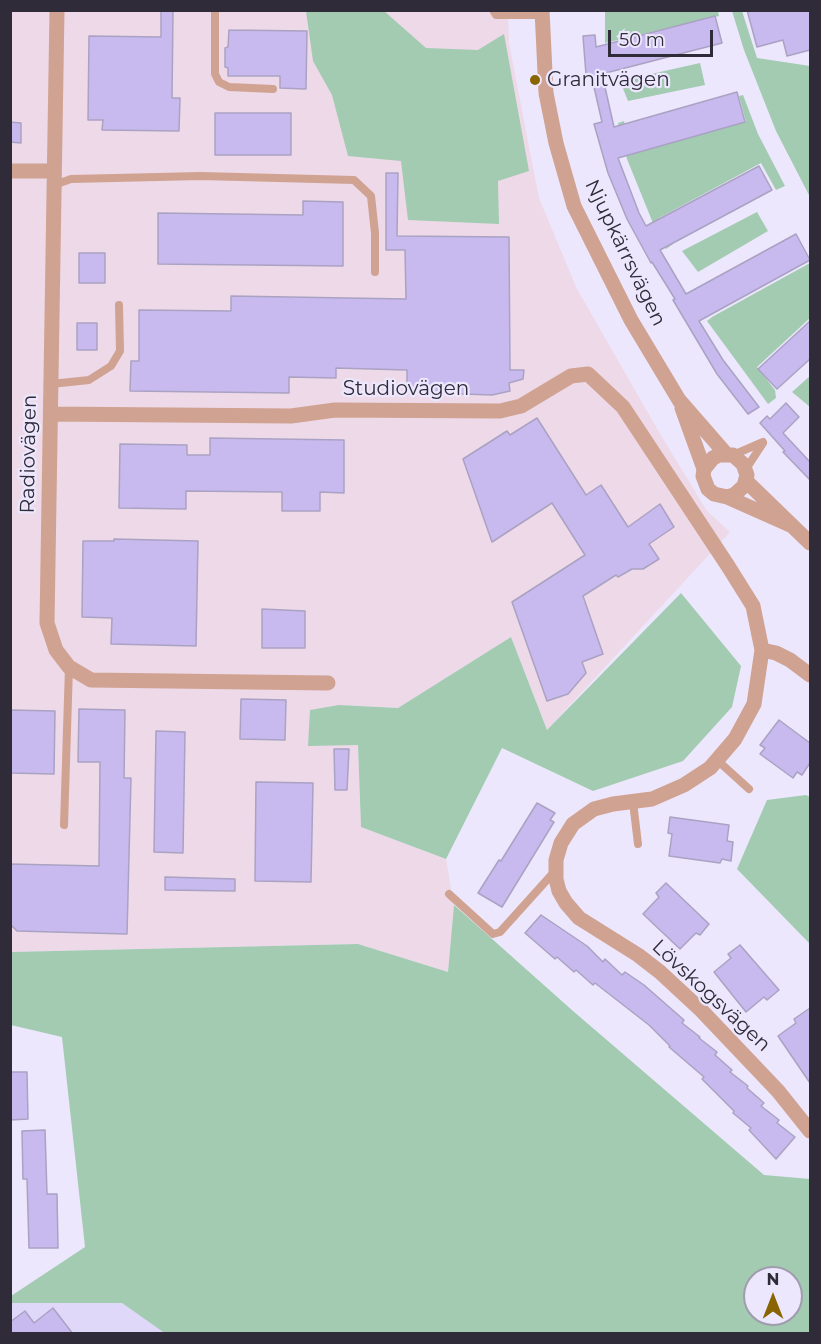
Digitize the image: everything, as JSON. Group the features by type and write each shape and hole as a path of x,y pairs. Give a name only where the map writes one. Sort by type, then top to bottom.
{"street":[{"name":"Radiovägen","path":"57,10 47,623 56,650 69,667"},
{"name":"Njupkärrsvägen","path":"542,13 546,93 556,143 574,206 631,320 680,400 730,455 743,464 746,475 790,525 810,543"},
{"path":"10,171 54,178"},
{"name":"Studiovägen","path":"51,414 291,416 335,410 500,411 521,406 571,376 588,374 623,407 706,534"},
{"name":"Njupkärrsvägen","path":"680,400 708,489 790,525"},
{"path":"687,504 713,458 730,455"},
{"path":"687,504 740,491 746,475"},
{"name":"Lövskogsvägen","path":"706,534 753,606 762,650 754,704 735,739 710,768 684,785 652,799 594,809 573,824 561,843 556,870 559,891 579,918 638,955 668,979 747,1057 810,1131"},
{"path":"762,650 776,653 790,660 810,675"},
{"path":"69,667 91,680 328,683"}],"lane":[{"path":"215,10 214,74 219,82 229,87 273,89"},
{"path":"493,10 496,15 542,13"},
{"path":"54,178 201,176 354,180 371,196 375,233 375,272"},
{"path":"51,384 89,380 111,366 120,351 119,305"},
{"path":"730,455 764,442 746,475"},
{"path":"64,825 69,667"},
{"path":"717,760 749,789"},
{"path":"633,802 638,844"},
{"path":"449,894 493,934 500,932 556,870"}],"shaded area":[{"path":"10,11 508,11 509,43 539,198 577,289 707,511 730,532 547,730 511,637 398,708 339,705 358,744 361,827 446,859 454,905 448,972 358,944 11,952"},
{"path":"10,1303 122,1303 166,1333 11,1333"}],"green space":[{"path":"306,11 384,11 426,48 478,50 504,34 529,171 498,181 499,224 408,220 401,161 348,156 332,95 313,61"},
{"path":"605,11 718,11 719,16 605,43"},
{"path":"732,11 742,11 757,58 810,66 810,197 776,131 744,50"},
{"path":"700,63 705,85 628,101 620,81"},
{"path":"743,95 758,134 785,186 776,190 761,163 659,218 673,244 666,249 657,233 627,159 618,123 624,121 632,151 746,122 739,96"},
{"path":"757,212 768,231 698,272 682,251"},
{"path":"810,263 810,318 757,367 775,390 776,398 768,404 707,321"},
{"path":"810,376 810,407 792,392"},
{"path":"681,593 741,666 732,707 683,761 593,791 502,748 446,859 361,827 358,745 308,746 310,710 339,705 398,708 511,637 547,730"},
{"path":"806,795 810,797 810,944 737,869 767,800"},
{"path":"454,905 764,1175 810,1179 810,1333 166,1334 122,1303 11,1303 11,1296 85,1247 62,1037 11,1025 11,952 358,944 448,972"}],"building":[{"path":"161,10 173,10 172,98 180,98 179,131 102,130 103,120 88,120 89,36 161,37"},
{"path":"747,10 810,10 810,50 787,56 783,40 757,47"},
{"path":"715,16 722,43 602,74 614,127 737,92 745,122 618,158 646,226 759,166 772,190 660,250 686,294 796,234 810,260 699,321 723,360 759,407 748,414 717,374 627,219 608,173 594,124 602,122 591,74 586,75 583,36 595,35 596,47"},
{"path":"229,30 307,31 306,89 280,88 280,76 228,76 228,68 225,67 225,48 228,47"},
{"path":"215,113 291,113 291,155 215,155"},
{"path":"10,122 21,123 21,143 10,142"},
{"path":"386,173 398,173 397,236 509,237 510,370 524,370 523,379 509,383 510,391 492,395 407,392 407,370 336,368 336,378 289,377 289,393 130,391 131,361 139,361 139,310 231,311 231,296 406,299 405,250 386,250"},
{"path":"303,201 343,202 343,266 158,264 158,213 303,215"},
{"path":"79,253 105,253 105,283 79,283"},
{"path":"810,321 810,359 777,389 758,369"},
{"path":"77,323 97,323 97,350 77,350"},
{"path":"786,403 799,417 783,433 810,462 810,480 783,452 785,451 760,423 767,416 770,419"},
{"path":"537,418 586,495 601,485 628,527 660,504 674,527 649,544 659,559 643,569 632,569 618,577 616,575 583,596 603,654 582,662 586,673 568,694 547,701 512,602 585,555 552,503 492,542 463,459 507,431 510,435"},
{"path":"210,438 344,440 344,493 320,492 320,511 282,511 282,492 186,491 186,509 119,508 120,444 187,445 187,455 210,455"},
{"path":"114,539 198,541 196,646 111,644 112,618 82,617 83,541 114,541"},
{"path":"262,609 305,611 305,648 262,648"},
{"path":"241,699 286,700 285,740 240,739"},
{"path":"79,709 125,710 124,778 131,778 127,934 17,931 10,924 10,864 99,866 100,762 78,762"},
{"path":"10,710 55,711 54,774 10,773"},
{"path":"779,720 810,743 810,763 802,775 797,772 793,778 760,754 765,748 760,745"},
{"path":"156,731 185,732 183,853 154,852"},
{"path":"334,749 349,749 347,790 335,790"},
{"path":"256,782 313,783 311,882 255,881"},
{"path":"537,803 555,813 550,820 554,822 502,907 478,893"},
{"path":"670,817 729,825 727,841 733,842 731,861 722,859 720,863 669,856 672,834 668,833"},
{"path":"165,877 235,879 235,891 165,890"},
{"path":"666,883 709,924 700,935 696,933 680,949 643,914 659,897 656,893"},
{"path":"541,915 587,946 603,962 605,959 622,975 625,972 644,985 684,1020 682,1023 717,1052 715,1055 732,1070 730,1072 764,1103 761,1106 795,1137 776,1159 749,1130 751,1128 733,1113 734,1111 702,1079 704,1077 669,1047 649,1025 595,983 593,985 576,970 574,972 557,957 555,959 525,933"},
{"path":"740,945 779,990 767,1000 764,997 746,1012 714,972 731,958 728,954"},
{"path":"810,1008 810,1083 778,1036 796,1023 794,1019"},
{"path":"10,1072 27,1072 28,1119 10,1120"},
{"path":"45,1130 47,1194 57,1194 58,1248 29,1248 27,1179 23,1179 22,1131"},
{"path":"53,1308 73,1334 10,1334 10,1322 25,1311 34,1323"}],"place":[{"name":"Granitvägen","path":"535,80"}]}
